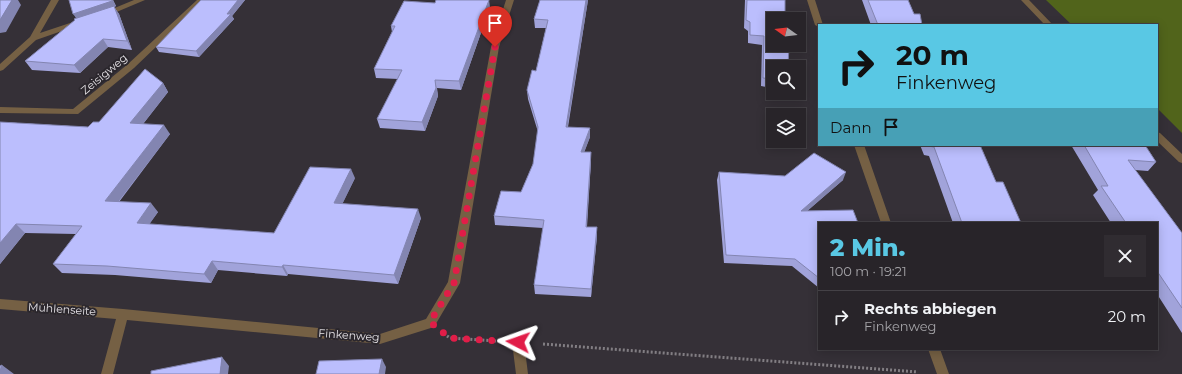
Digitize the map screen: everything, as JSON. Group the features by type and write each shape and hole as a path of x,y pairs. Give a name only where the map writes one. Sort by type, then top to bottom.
{"street":[{"path":"0,68 34,38 55,0"},
{"path":"34,38 141,0"},
{"name":"Zeisigweg","path":"0,110 75,112 131,66 201,0"},
{"path":"430,322 454,283 495,47 510,0"},
{"path":"811,0 819,24"},
{"path":"1025,0 1049,24"},
{"path":"1158,136 1182,160"},
{"path":"859,146 886,222"},
{"name":"Mühlenseite","path":"0,304 123,314"},
{"path":"106,374 123,314"},
{"name":"Finkenweg","path":"123,314 380,339 430,322"},
{"path":"518,342 522,374"},
{"path":"934,350 943,374 950,374"}],"path":[{"path":"430,322 450,338 943,374"}],"green space":[{"path":"1046,0 1182,0 1182,133 1158,109 1158,24 1071,24"}],"building":[{"path":"0,0 12,0 0,20"},
{"path":"69,0 112,0 112,1 73,14"},
{"path":"201,0 238,0 227,14 231,14 196,51 156,47"},
{"path":"436,0 489,0 459,81 435,80 436,88 422,122 377,119 402,70 374,69 395,26 391,26 404,1 435,3"},
{"path":"540,0 586,0 566,127 590,128 581,152 591,152 586,227 597,227 591,289 534,285 544,220 494,216 501,191 521,192 533,164 538,127 527,90 532,70 536,71 548,20 534,19"},
{"path":"747,0 785,0 785,12 766,12 766,52 789,52 788,60 766,60 766,78 763,78 764,36 750,35 750,22 746,20"},
{"path":"868,0 908,0 914,14 920,14 922,24 878,24"},
{"path":"114,6 127,41 103,39 74,65 25,61 75,20 74,19"},
{"path":"145,69 163,83 130,123 164,125 105,201 151,203 137,223 274,233 310,167 351,169 334,203 418,209 394,275 283,265 282,267 212,261 204,274 107,266 53,264 82,226 16,224 0,243 0,122 88,127 93,122 99,122"},
{"path":"928,146 980,146 996,182 1003,182 1021,222 962,222 934,147"},
{"path":"1085,146 1146,146 1156,162 1128,160 1182,233 1182,308 1158,272 1158,222 1125,222 1101,186 1108,186"},
{"path":"814,153 846,172 801,211 853,210 858,222 818,222 818,277 795,259 726,255 719,172 785,176"},
{"path":"222,357 220,374 151,374 151,371"},
{"path":"382,359 379,374 316,374 319,361"}],"route":[{"path":"495,47 454,283 430,322 450,338 518,342"}]}
